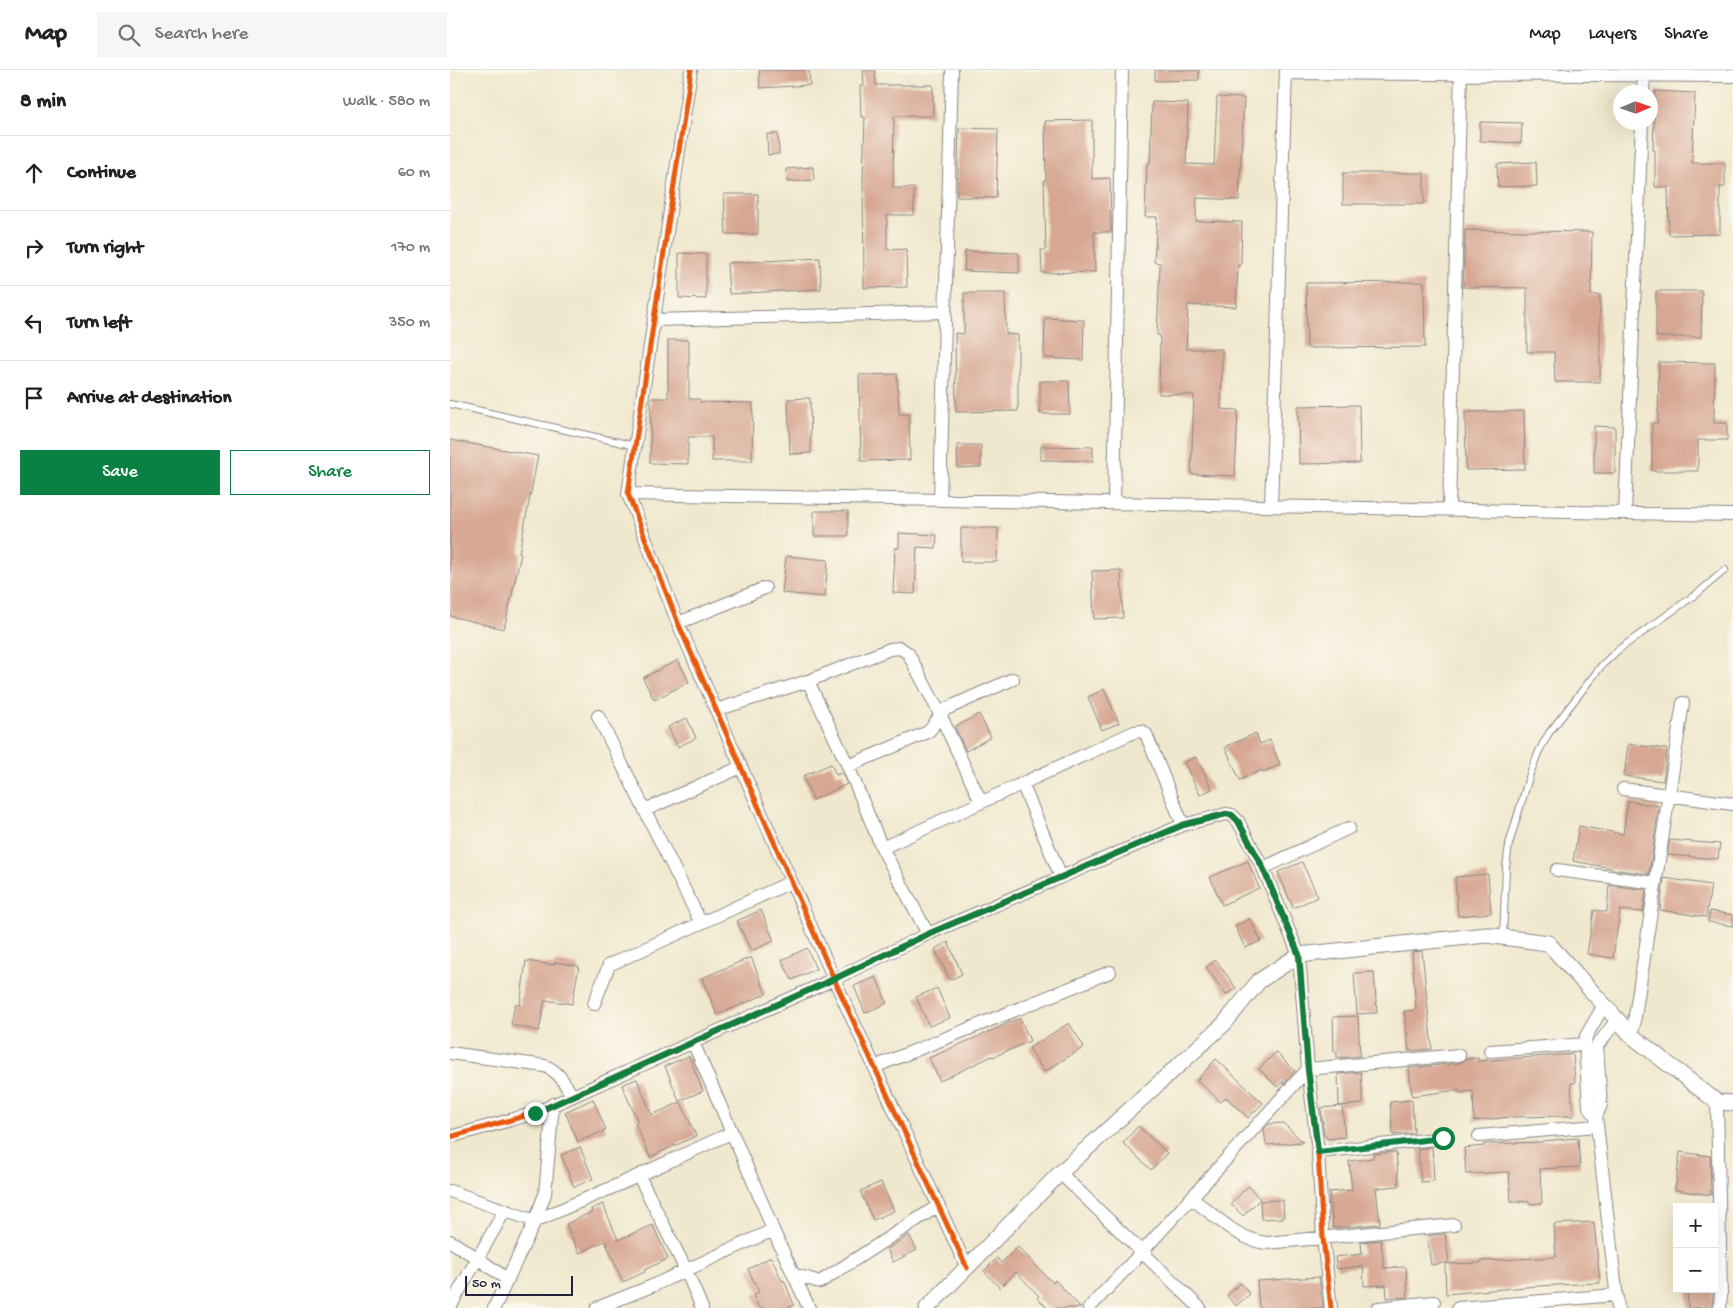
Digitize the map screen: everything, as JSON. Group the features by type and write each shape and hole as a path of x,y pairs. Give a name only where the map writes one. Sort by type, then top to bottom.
{"street":[{"path":"691,70 628,494 678,623 791,882 967,1268"},
{"path":"940,500 952,70"},
{"path":"1114,503 1122,70"},
{"path":"1271,506 1286,72 1461,72 1733,76"},
{"path":"1449,510 1461,72"},
{"path":"1643,85 1644,75"},
{"path":"1625,513 1642,130"},
{"path":"655,320 945,312"},
{"path":"628,494 1733,515"},
{"path":"678,623 765,588"},
{"path":"716,710 808,681 890,649 900,648 908,653 940,714 981,802"},
{"path":"848,766 928,732 935,726 940,714 946,709 1013,679"},
{"path":"808,681 848,766 882,848 928,934"},
{"path":"1632,1036 1683,703"},
{"path":"598,716 701,923"},
{"path":"882,848 1134,732 1142,731 1146,734 1183,825"},
{"path":"645,810 741,767"},
{"path":"1022,783 1061,877"},
{"path":"1623,789 1733,804"},
{"path":"450,1137 535,1113 834,979 928,934 1061,877 1183,825 1226,814 1232,815 1238,821 1263,868 1299,955 1308,1069 1318,1152 1323,1238 1331,1308"},
{"path":"1263,868 1349,828"},
{"path":"1557,870 1655,883"},
{"path":"594,1004 609,965 791,882"},
{"path":"927,1308 1060,1173 1224,1024 1259,981 1299,955 1486,936 1548,943 1632,1036 1718,1102 1733,1103"},
{"path":"874,1067 1110,972"},
{"path":"1597,1121 1589,1107 1585,1044 1586,1036 1604,1005"},
{"path":"1617,1020 1597,1046 1601,1105 1597,1121 1618,1308"},
{"path":"693,1042 773,1230 809,1308"},
{"path":"1490,1050 1585,1044"},
{"path":"450,1053 546,1066 560,1075 572,1096"},
{"path":"1089,1308 1192,1198 1308,1069 1459,1055"},
{"path":"1718,1102 1720,1308"},
{"path":"494,1308 545,1194 554,1104"},
{"path":"1479,1136 1597,1121"},
{"path":"450,1191 534,1220 639,1176 731,1132"},
{"path":"1318,1152 1443,1138"},
{"path":"1060,1173 1200,1308"},
{"path":"639,1176 686,1270 702,1308"},
{"path":"1192,1198 1243,1237 1255,1242 1267,1243 1454,1225"},
{"path":"793,1274 820,1282 938,1206"},
{"path":"450,1307 479,1259 505,1210"},
{"path":"597,1308 773,1230"},
{"path":"450,1241 508,1280"},
{"path":"1458,1308 1616,1295"},
{"path":"1378,1308 1434,1302"}],"lane":[{"path":"450,404 636,446"},
{"path":"1503,938 1509,844 1530,774 1539,751 1550,733 1602,665 1618,650 1699,592 1725,570"}],"building":[{"path":"759,70 809,70 810,85 760,88"},
{"path":"863,70 875,70 876,85 933,85 933,116 894,116 893,188 914,188 914,215 887,215 887,250 906,249 907,287 864,288 863,178 865,117 861,117 860,86 864,86"},
{"path":"1155,70 1199,70 1199,80 1155,81"},
{"path":"1658,91 1695,93 1692,163 1725,163 1725,187 1720,187 1720,234 1669,235 1668,187 1655,187 1655,150 1653,150 1654,130 1658,130"},
{"path":"1217,97 1244,98 1239,200 1197,198 1196,221 1242,222 1241,265 1238,265 1236,307 1188,305 1186,349 1222,349 1221,409 1238,410 1235,476 1191,474 1194,395 1159,394 1160,335 1157,335 1160,263 1154,262 1157,217 1145,217 1147,163 1150,163 1152,102 1188,103 1186,164 1214,165"},
{"path":"1092,120 1092,179 1110,178 1111,232 1094,232 1095,272 1042,273 1041,250 1046,250 1045,121"},
{"path":"1480,122 1522,123 1521,143 1480,141"},
{"path":"959,128 998,129 996,198 957,197"},
{"path":"767,134 778,134 779,154 768,155"},
{"path":"1536,162 1537,186 1498,187 1497,164"},
{"path":"813,167 814,180 787,182 786,169"},
{"path":"1343,173 1424,173 1424,204 1343,204"},
{"path":"724,194 758,194 758,234 726,234"},
{"path":"1465,230 1592,232 1591,295 1600,295 1600,382 1555,382 1554,352 1527,352 1527,288 1463,287"},
{"path":"965,251 1019,253 1019,273 964,271"},
{"path":"679,253 706,254 706,299 679,298"},
{"path":"820,258 821,289 729,294 727,263"},
{"path":"1424,282 1425,347 1307,348 1306,283"},
{"path":"1656,291 1702,291 1701,337 1656,337"},
{"path":"964,293 1005,293 1006,334 1018,335 1018,411 956,412 955,333 964,334"},
{"path":"1045,318 1084,320 1083,360 1044,358"},
{"path":"668,340 689,340 689,399 700,399 700,402 753,403 752,461 712,461 712,437 688,437 688,464 650,463 651,398 668,398"},
{"path":"1659,362 1715,363 1714,423 1727,423 1727,440 1698,440 1698,471 1652,471 1652,423 1658,423"},
{"path":"897,374 899,414 909,414 910,460 861,461 859,375"},
{"path":"1040,381 1069,381 1070,414 1040,414"},
{"path":"810,398 811,453 790,454 788,399"},
{"path":"1359,405 1360,463 1299,464 1298,406"},
{"path":"1524,411 1525,469 1466,470 1465,412"},
{"path":"1594,426 1615,427 1615,473 1594,473"},
{"path":"450,440 538,456 519,553 521,554 504,629 450,616"},
{"path":"957,445 981,445 981,467 958,468"},
{"path":"1041,446 1093,447 1093,461 1041,460"},
{"path":"814,511 848,511 848,536 814,536"},
{"path":"961,528 998,528 997,562 961,562"},
{"path":"899,533 937,535 936,548 917,547 915,594 893,593 895,548 899,548"},
{"path":"786,556 828,560 825,597 782,593"},
{"path":"1121,570 1123,618 1094,619 1092,571"},
{"path":"678,660 689,682 654,700 643,678"},
{"path":"1104,689 1119,723 1102,730 1088,697"},
{"path":"979,714 991,737 966,751 955,727"},
{"path":"687,718 696,738 678,747 668,727"},
{"path":"1256,733 1260,744 1270,740 1280,765 1263,772 1262,770 1240,780 1225,747"},
{"path":"1628,744 1667,749 1663,781 1624,776"},
{"path":"1196,757 1212,789 1200,795 1184,762"},
{"path":"831,764 836,775 842,773 847,784 813,800 803,776"},
{"path":"1628,801 1659,806 1649,874 1573,861 1579,826 1623,834"},
{"path":"1670,840 1720,844 1718,859 1668,855"},
{"path":"1248,861 1259,888 1222,905 1210,877"},
{"path":"1302,862 1318,897 1293,908 1278,872"},
{"path":"1488,874 1491,913 1458,916 1455,877"},
{"path":"1664,878 1711,885 1706,917 1660,910"},
{"path":"1609,885 1646,890 1643,912 1620,910 1613,958 1587,954 1594,910 1607,912"},
{"path":"761,910 774,941 751,951 737,921"},
{"path":"1710,911 1733,915 1733,926 1708,922"},
{"path":"1250,919 1261,941 1245,948 1235,926"},
{"path":"948,942 962,974 950,980 935,949"},
{"path":"807,948 816,969 792,980 782,960"},
{"path":"1422,951 1432,1049 1409,1051 1404,1011 1416,1010 1412,952"},
{"path":"751,957 766,994 717,1015 702,978"},
{"path":"1216,960 1236,988 1226,995 1206,967"},
{"path":"526,961 554,965 555,962 579,966 572,1004 545,1000 539,1031 511,1025 515,1004 520,1005"},
{"path":"1374,972 1377,1013 1357,1014 1354,973"},
{"path":"876,977 887,1003 865,1013 854,986"},
{"path":"937,988 950,1018 929,1026 916,997"},
{"path":"1358,1016 1360,1056 1337,1058 1337,1052 1334,1052 1333,1017"},
{"path":"1020,1018 1030,1041 992,1056 940,1081 929,1058"},
{"path":"1069,1023 1084,1047 1044,1072 1029,1048"},
{"path":"1276,1052 1295,1071 1283,1085 1283,1081 1277,1087 1259,1069"},
{"path":"1573,1054 1575,1083 1571,1083 1573,1116 1510,1117 1474,1121 1473,1091 1460,1093 1459,1090 1412,1096 1409,1068 1460,1063 1466,1059 1478,1058 1478,1061"},
{"path":"689,1056 703,1091 679,1101 665,1066"},
{"path":"1216,1059 1263,1103 1248,1118 1226,1097 1221,1102 1197,1080"},
{"path":"1361,1072 1363,1104 1339,1106 1338,1074"},
{"path":"637,1079 652,1115 681,1102 696,1136 650,1157 635,1123 638,1122 622,1085"},
{"path":"593,1099 606,1130 578,1142 565,1112"},
{"path":"1412,1100 1414,1133 1393,1135 1390,1102"},
{"path":"1342,1106 1345,1137 1328,1139 1324,1135 1321,1108"},
{"path":"1283,1123 1303,1142 1266,1145 1264,1129 1269,1124"},
{"path":"1138,1126 1167,1153 1151,1170 1123,1143"},
{"path":"1578,1138 1580,1167 1540,1169 1542,1203 1529,1204 1529,1201 1511,1202 1509,1172 1466,1174 1464,1148 1484,1146 1484,1144 1542,1142"},
{"path":"580,1147 593,1179 574,1187 561,1155"},
{"path":"1432,1147 1434,1181 1421,1182 1418,1149"},
{"path":"1396,1152 1399,1186 1376,1188 1380,1224 1333,1228 1329,1192 1352,1190 1349,1161 1373,1158 1373,1154"},
{"path":"1680,1152 1710,1156 1711,1195 1675,1190"},
{"path":"881,1182 894,1211 873,1220 860,1191"},
{"path":"1248,1186 1260,1199 1243,1216 1231,1204"},
{"path":"1283,1200 1284,1218 1261,1219 1260,1201"},
{"path":"603,1204 618,1240 653,1225 668,1259 623,1282 605,1241 579,1253 566,1224 592,1212 591,1209"},
{"path":"1594,1222 1600,1283 1446,1294 1445,1264 1556,1257 1554,1224"},
{"path":"1445,1234 1449,1262 1431,1265 1427,1236"},
{"path":"909,1235 917,1250 893,1262 887,1249"},
{"path":"1381,1240 1384,1268 1406,1267 1408,1297 1387,1298 1386,1285 1364,1286 1363,1266 1337,1269 1335,1257 1362,1254 1361,1242"},
{"path":"1018,1247 1053,1283 1055,1280 1081,1308 1048,1308 1037,1298 1039,1296 1016,1272 1000,1288 984,1271 997,1258 1001,1263"},
{"path":"771,1257 782,1281 784,1280 794,1305 786,1308 759,1308 753,1295 759,1292 748,1269"},
{"path":"1319,1277 1323,1308 1259,1308 1257,1281"},
{"path":"1240,1283 1250,1294 1236,1306 1227,1296"},
{"path":"1687,1293 1713,1293 1712,1307 1688,1308"}],"cycle path":[{"path":"691,70 628,494 678,623 834,979 967,1268"},
{"path":"450,1137 535,1113 834,979 928,934 1183,825 1226,814 1232,815 1238,821 1263,868 1299,955 1308,1069 1318,1152 1323,1238 1331,1308"}],"route":[{"path":"535,1113 834,979 928,934 1183,825 1226,814 1232,815 1238,821 1263,868 1299,955 1308,1069 1318,1152 1443,1138"}]}
